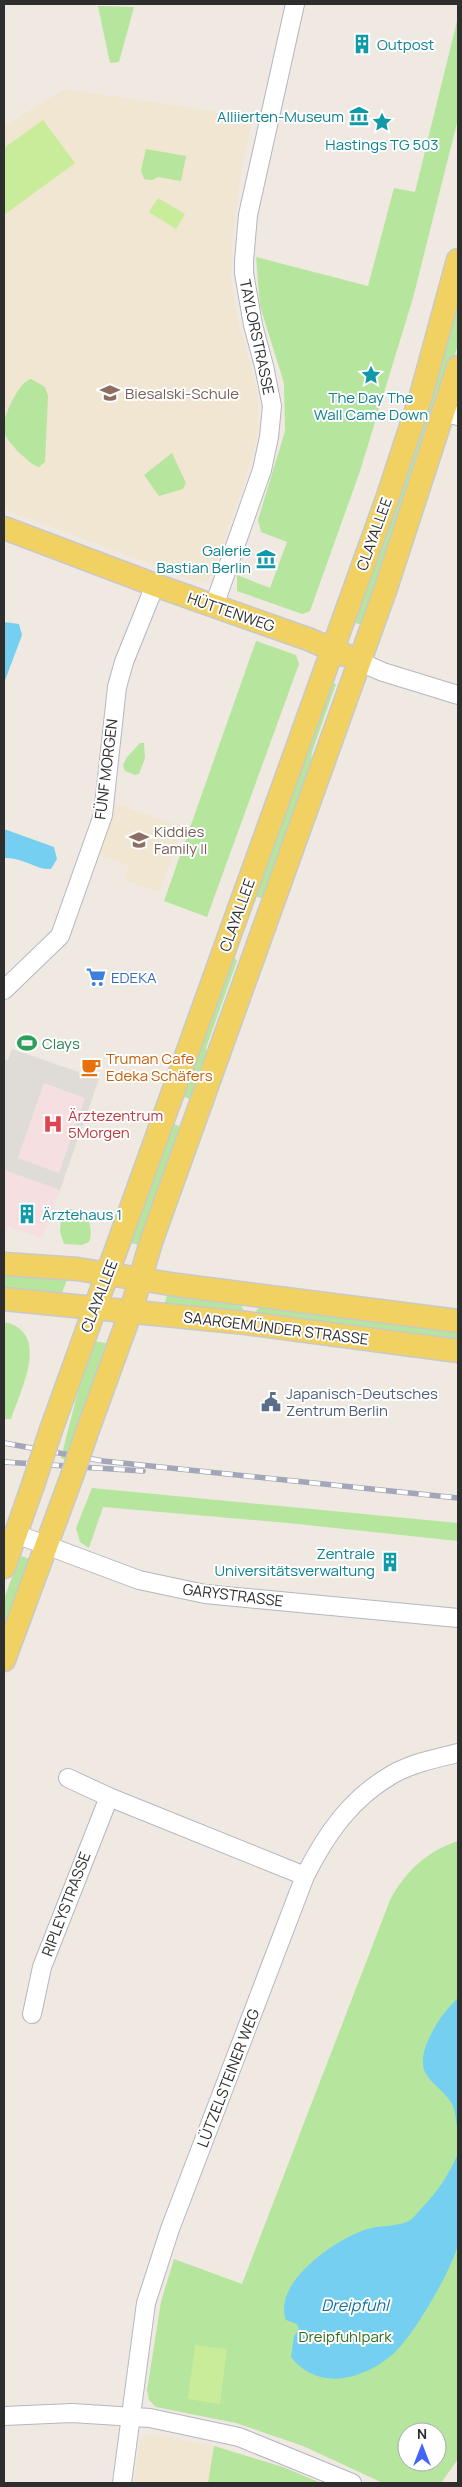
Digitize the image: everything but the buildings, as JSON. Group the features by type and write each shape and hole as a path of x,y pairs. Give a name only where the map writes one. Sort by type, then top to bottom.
{"main road":[{"name":"CLAYALLEE","path":"4,1567 94,1309 333,649 420,399 458,260"},
{"name":"CLAYALLEE","path":"4,1660 131,1312 151,1242 360,662 452,415 458,367"},
{"name":"HÜTTENWEG","path":"4,528 333,649 360,662"},
{"name":"SAARGEMÜNDER STRASSE","path":"4,1264 108,1273 458,1321"},
{"name":"SAARGEMÜNDER STRASSE","path":"4,1299 246,1323 458,1351"}],"street":[{"name":"TAYLORSTRASSE","path":"214,606 262,470 269,437 272,406 253,325 244,273 244,262 248,215 295,4"},
{"name":"FÜNF MORGEN","path":"4,990 60,936 103,816 117,687 124,662 155,585"},
{"name":"HÜTTENWEG","path":"360,662 384,672 458,694"},
{"name":"GARYSTRASSE","path":"16,1534 138,1580 205,1594 458,1618"},
{"name":"LÜTZELSTEINER WEG","path":"122,2483 146,2303 162,2250 305,1876 331,1829 350,1806 393,1774 428,1761 458,1753"},
{"path":"68,1778 109,1797 305,1876"},
{"name":"RIPLEYSTRASSE","path":"32,2014 42,1967 109,1797"},
{"path":"4,2416 72,2413 150,2418 239,2437 352,2483"}],"shaded area":[{"path":"64,89 253,117 242,167 232,240 231,279 237,317 257,390 259,414 257,438 243,487 210,579 201,583 4,509 4,127"},
{"name":"Kiddies Family II","path":"111,802 183,827 159,892 124,880 129,865 95,854"},
{"path":"12,1049 99,1079 60,1190 4,1170 4,1059 8,1060","holes":["44,1083 85,1098 59,1173 18,1158"]},
{"name":"Ärztezentrum 5Morgen","path":"44,1083 86,1098 59,1173 18,1159"},
{"name":"Ärztehaus 1","path":"4,1170 60,1190 42,1238 8,1226 4,1236"},
{"path":"147,2434 214,2446 208,2483 134,2483 139,2445 141,2439"}],"green space":[{"path":"98,6 134,7 119,62 110,63"},
{"path":"458,17 458,119 413,298 360,471 310,611 302,614 237,591 237,575 270,588 287,542 261,532 258,520 285,431 284,383 260,306 256,257 368,286 394,188 415,192"},
{"path":"43,120 75,163 4,215 4,148"},
{"path":"146,149 186,156 181,181 158,177 152,180 144,179 141,170"},
{"path":"158,198 185,214 176,229 149,212"},
{"path":"458,289 458,345 365,626 350,621"},
{"path":"31,379 45,387 48,396 45,462 39,467 35,466 19,452 4,432 5,419 16,394 26,381"},
{"path":"172,453 186,483 183,489 159,496 144,475"},
{"path":"256,641 296,655 299,664 207,917 164,901"},
{"path":"330,682 336,684 312,752 309,779 266,899 253,896"},
{"path":"140,743 144,743 145,758 139,774 135,775 125,771 123,765 127,757"},
{"path":"232,954 237,961 206,1048 208,1058 194,1101 182,1096"},
{"path":"171,1123 184,1128 141,1245 129,1243"},
{"path":"70,1209 81,1213 88,1221 91,1231 89,1242 82,1245 64,1244 60,1232 61,1216"},
{"path":"4,1274 68,1277 60,1298 4,1290"},
{"path":"168,1293 240,1303 243,1312 164,1304"},
{"path":"259,1307 458,1330 458,1342 258,1315 256,1311"},
{"path":"4,1322 18,1328 27,1337 30,1350 25,1379 11,1419 4,1419"},
{"path":"93,1341 106,1343 66,1460 61,1458"},
{"path":"92,1488 458,1523 458,1541 288,1523 103,1507 89,1548 80,1542 76,1528"},
{"path":"22,1556 29,1559 30,1563 4,1632 4,1599 18,1560"},
{"name":"Dreipfuhlpark","path":"458,1841 458,2459 441,2483 383,2483 303,2446 236,2423 156,2407 149,2400 147,2390 161,2302 174,2259 242,2284 390,1900 410,1872 436,1850"},
{"path":"195,2345 227,2349 220,2404 188,2399"},
{"path":"214,2446 283,2467 321,2483 208,2483"}],"water":[{"path":"4,622 19,624 22,635 4,683"},
{"path":"4,829 54,847 57,859 51,869 40,868 17,859 4,858"},
{"path":"458,1998 458,2131 452,2104 425,2072 423,2063 424,2053 432,2032 445,2012"},
{"name":"Dreipfuhl","path":"458,2154 458,2245 440,2286 411,2332 394,2353 369,2370 355,2375 328,2378 314,2375 302,2368 291,2357 294,2336 299,2329 297,2324 286,2320 284,2306 288,2292 297,2278 308,2265 322,2254 351,2236 369,2228 404,2223 410,2220 437,2190"}],"railway":[{"path":"4,1443 103,1461 458,1498"},
{"path":"4,1462 143,1471"}],"place":[{"name":"Outpost","path":"362,44"},
{"name":"Alliierten-Museum","path":"359,116"},
{"name":"Hastings TG 503","path":"382,122"},
{"name":"The Day The Wall Came Down","path":"371,375"},
{"name":"Biesalski-Schule","path":"110,393"},
{"name":"Galerie Bastian Berlin","path":"266,559"},
{"name":"Kiddies Family II","path":"139,840"},
{"name":"EDEKA","path":"96,977"},
{"name":"Clays","path":"27,1043"},
{"name":"Truman Cafe Edeka Schäfers","path":"91,1067"},
{"name":"Ärztezentrum 5Morgen","path":"53,1124"},
{"name":"Ärztehaus 1","path":"27,1214"},
{"name":"Japanisch-Deutsches Zentrum Berlin","path":"271,1402"},
{"name":"Zentrale Universitätsverwaltung","path":"390,1562"}]}
